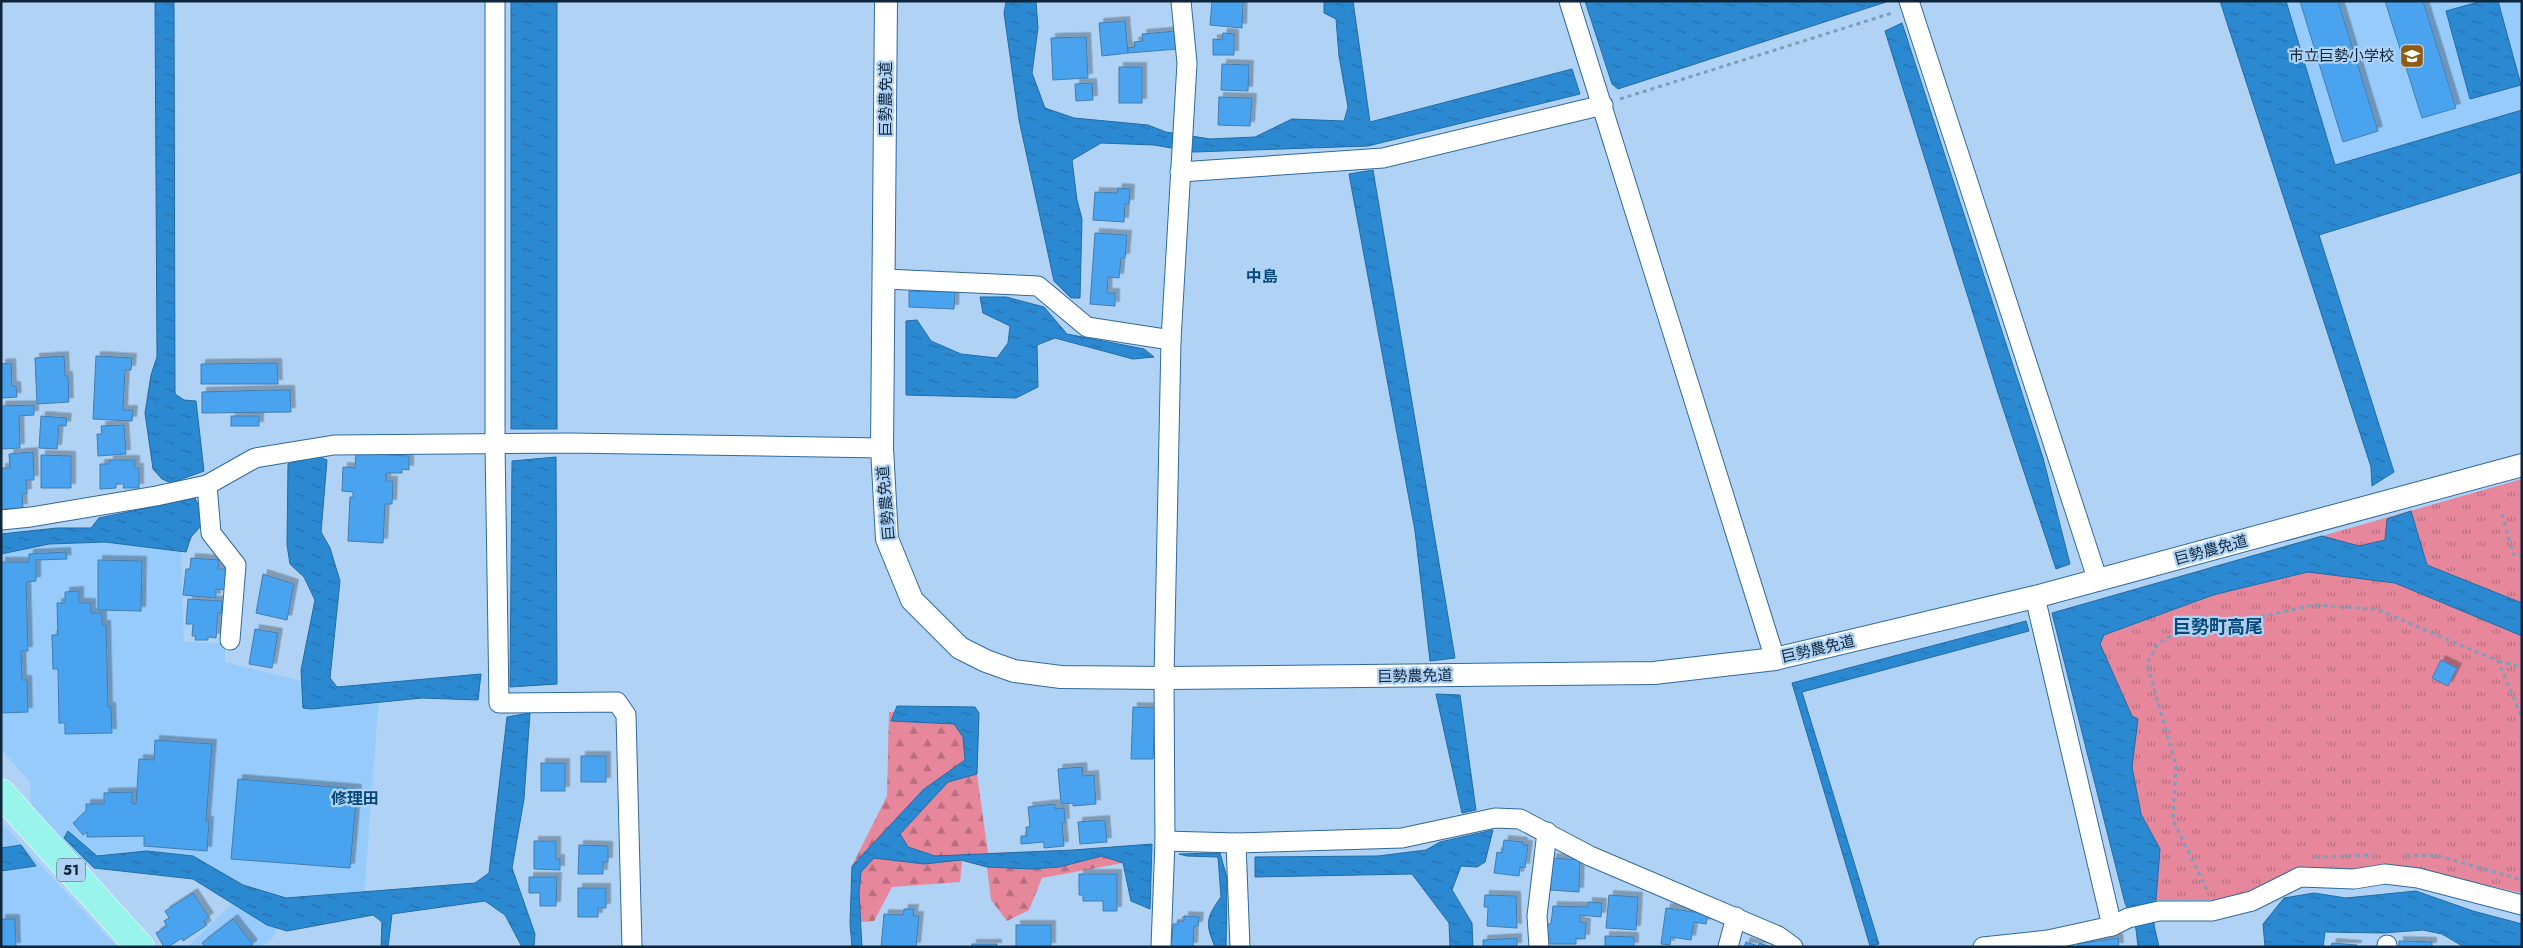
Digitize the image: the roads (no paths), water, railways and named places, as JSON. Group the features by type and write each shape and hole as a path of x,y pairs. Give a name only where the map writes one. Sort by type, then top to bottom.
{"main road":[{"name":"51","path":"1,793 140,947"}],"street":[{"path":"495,1 495,444 499,703 617,702 626,715 632,947"},
{"name":"巨勢農免道","path":"886,1 882,448 887,539 912,600 960,648 986,661 1014,671 1061,677 1164,678 1654,673 1775,659 2098,581 2522,465"},
{"path":"1161,947 1165,840 1164,678 1171,340 1180,165 1185,127 1187,63 1181,1"},
{"path":"1569,1 1603,104 1775,659"},
{"path":"1910,4 2098,581"},
{"path":"1180,165 1383,158 1603,104"},
{"path":"885,279 1038,286 1088,327 1171,340"},
{"path":"1,520 31,518 207,485 255,458 334,445 568,443 882,448"},
{"path":"207,485 211,533 236,565 230,640"},
{"path":"2035,597 2120,922"},
{"path":"1165,840 1236,842 1402,838 1495,818 1520,820 1547,832 1590,856 1778,936 1793,947"},
{"path":"1539,947 1537,916 1547,832"},
{"path":"1236,842 1240,947"},
{"path":"1983,947 2048,940 2159,911 2212,911 2252,900 2300,877 2354,879 2385,874 2418,878 2522,905"},
{"path":"1728,947 1736,917"}],"water":[{"path":"155,1 174,1 175,394 184,400 196,401 204,471 171,483 162,479 153,469 145,413 151,375 157,357"},
{"path":"511,1 557,1 557,429 511,429"},
{"path":"1036,1 1038,28 1032,73 1045,108 1074,118 1148,125 1166,132 1210,139 1255,137 1292,119 1344,121 1348,107 1339,56 1336,19 1324,13 1324,1 1353,1 1370,122 1572,69 1580,94 1368,146 1194,152 1154,145 1101,143 1072,160 1077,200 1082,219 1080,298 1071,298 1054,281 1019,120 1004,13 1006,2"},
{"path":"1585,1 1654,1 1655,3 1661,1 1886,2 1618,89 1612,84"},
{"path":"2220,1 2286,1 2335,165 2522,110 2522,172 2319,235 2394,472 2372,486 2371,467"},
{"path":"2482,1 2498,1 2521,85 2470,99 2446,11"},
{"path":"1902,23 2043,458 2070,564 2056,569 1997,390 1885,31"},
{"path":"1373,170 1455,658 1430,661 1415,531 1349,174"},
{"path":"980,297 1006,297 1044,307 1067,334 1144,349 1154,357 1133,359 1055,338 1037,345 1038,387 1016,398 906,395 906,321 917,320 931,341 961,354 997,358 1008,343 1010,326 983,313"},
{"path":"317,456 327,460 321,532 330,548 340,581 330,678 337,687 481,674 478,700 422,698 312,709 303,708 301,670 315,600 304,577 290,564 287,545 288,464"},
{"path":"556,457 557,684 510,687 512,461"},
{"path":"195,498 199,507 201,526 191,537 186,552 105,542 49,544 1,554 1,534 57,528 91,528 99,518"},
{"path":"2411,511 2427,565 2522,603 2522,636 2395,583 2308,572 2213,595 2104,635 2100,644 2132,716 2138,719 2132,767 2141,814 2160,849 2154,925 2159,947 2138,947 2136,929 2125,903 2052,613 2322,536 2359,546 2385,540 2387,519"},
{"path":"2026,621 2029,631 1802,692 1879,944 1870,946 1792,683"},
{"path":"1436,694 1460,695 1476,810 1462,813"},
{"path":"897,706 975,707 979,713 977,774 948,782 900,834 908,847 935,856 1073,850 1152,844 1150,909 1131,901 1123,863 1102,856 1059,867 1032,869 987,867 961,860 924,864 874,858 861,872 859,893 862,947 852,947 850,923 852,866 924,789 965,760 963,737 954,724 891,721"},
{"path":"530,713 524,799 512,868 535,934 534,947 522,947 505,915 485,901 392,914 388,947 381,947 382,922 373,915 287,931 267,925 193,879 94,868 64,838 68,831 97,856 147,851 193,856 243,885 286,898 475,883 489,873 507,717"},
{"path":"1493,830 1485,862 1477,867 1461,866 1452,890 1472,923 1473,947 1450,947 1449,923 1412,874 1255,877 1255,857 1378,856 1426,850 1440,842"},
{"path":"21,845 36,866 1,871 1,848"},
{"path":"1220,853 1227,878 1226,947 1215,947 1209,926 1212,910 1221,897 1218,857 1179,854"},
{"path":"2416,891 2473,911 2522,924 2522,947 2464,947 2442,934 2423,930 2383,933 2325,932 2323,947 2265,947 2263,924 2284,898 2314,893 2346,898"}],"place":[{"name":"市立巨勢小学校","path":"2412,56"}],"district":[{"name":"中島","path":"1262,276"},
{"name":"巨勢町高尾","path":"2218,627"},
{"name":"修理田","path":"355,798"}]}
